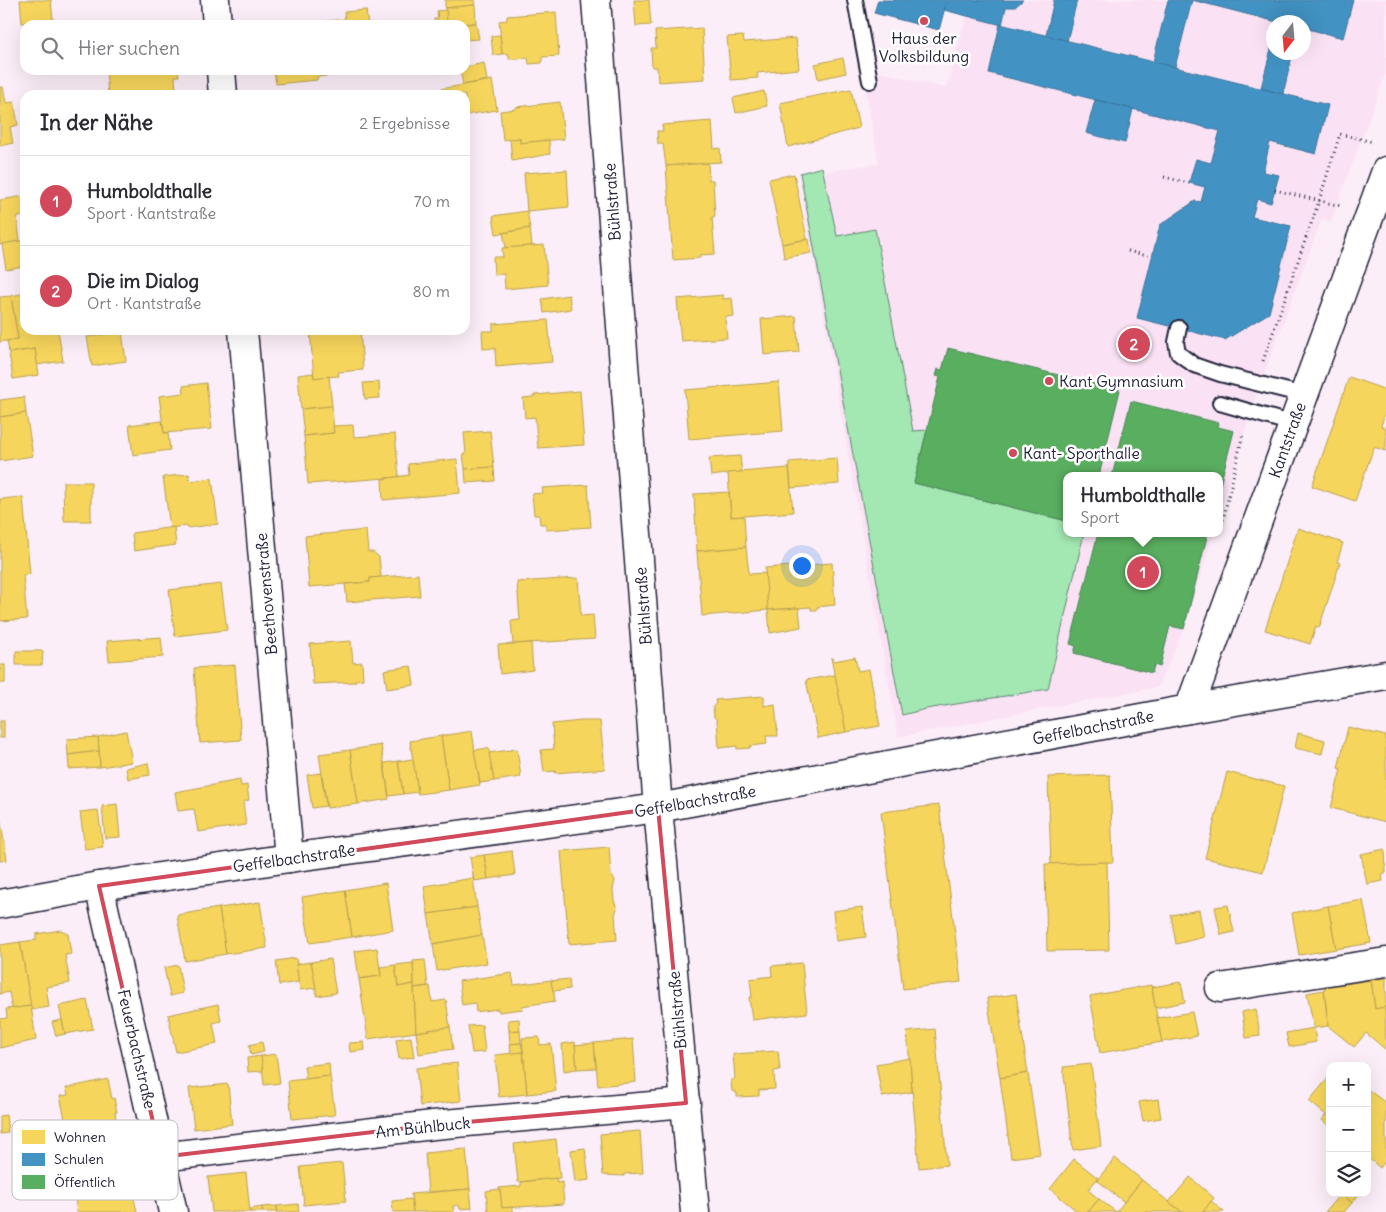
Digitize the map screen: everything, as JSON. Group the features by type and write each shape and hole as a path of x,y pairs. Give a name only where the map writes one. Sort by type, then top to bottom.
{"street":[{"path":"215,0 217,20"},
{"name":"Bühlstraße","path":"596,0 658,808 695,1212"},
{"path":"221,75 223,90"},
{"name":"Kantstraße","path":"1189,710 1386,171"},
{"name":"Beethovenstraße","path":"244,335 289,858"},
{"name":"Geffelbachstraße","path":"0,904 99,886 289,858 658,808 1386,675"},
{"name":"Feuerbachstraße","path":"99,886 153,1120"},
{"path":"1220,988 1386,962"},
{"name":"Am Bühlbuck","path":"178,1155 433,1125 686,1103"}],"lane":[{"path":"855,0 870,81"},
{"path":"1179,328 1176,342 1178,354 1194,364 1220,374 1304,394"},
{"path":"1220,403 1293,424"}],"path":[{"path":"1256,382 1319,201 1340,134 1377,143"},
{"path":"1164,177 1189,183"},
{"path":"1275,190 1371,213"},
{"path":"1128,251 1152,256"},
{"path":"1223,518 1245,428"}],"highlighted area":[{"path":"658,808 686,1103 433,1125 161,1157 99,886"}],"shaded area":[{"name":"Kant Gymnasium","path":"946,0 1386,0 1386,73 1331,222 1322,219 1317,232 1256,396 1223,503 1223,472 1063,472 1063,537 1213,537 1184,629 1158,687 898,737 799,176 878,163 865,85 880,72 946,88 966,16 944,10"}],"green space":[{"path":"822,167 837,236 875,229 913,431 927,430 914,483 1063,520 1063,537 1083,537 1048,689 926,709 902,715 800,173"}],"building: Wohnen":[{"path":"20,0 51,0 53,20 22,20"},
{"path":"445,0 474,0 475,5 445,8"},
{"path":"634,0 649,0 651,25 636,26"},
{"path":"475,5 476,23 470,23 470,20 446,20 445,8"},
{"path":"366,10 367,20 337,20 345,19 344,12"},
{"path":"446,10 447,20 434,20 438,19 437,11"},
{"path":"556,12 559,56 542,57 542,63 529,64 528,58 509,59 509,54 502,54 499,21 507,20 507,16"},
{"path":"476,23 479,39 470,40 470,24"},
{"path":"702,28 705,79 658,82 657,67 652,67 651,48 656,48 655,31"},
{"path":"500,35 502,54 493,55 491,36"},
{"path":"743,36 744,42 796,38 799,69 757,73 758,78 731,80 727,37"},
{"path":"843,58 846,73 818,79 815,64"},
{"path":"484,63 487,80 463,85 461,75 470,75 470,66"},
{"path":"106,75 179,75 175,76 176,90 108,90"},
{"path":"275,75 336,75 317,77 317,80 276,84"},
{"path":"492,80 497,110 470,114 470,90 440,89"},
{"path":"0,87 3,87 6,103 14,102 18,125 10,127 13,143 0,146"},
{"path":"851,89 859,128 788,147 780,103"},
{"path":"764,91 767,106 736,113 733,98"},
{"path":"560,102 564,139 520,143 520,138 503,140 500,111 516,109 516,107"},
{"path":"712,121 714,149 720,148 721,162 666,166 663,144 658,144 657,131 663,131 662,125"},
{"path":"520,138 520,143 549,140 550,154 512,161 510,139"},
{"path":"708,163 709,180 713,180 715,217 712,217 715,254 700,255 700,258 673,260 666,166"},
{"path":"567,170 569,207 527,211 524,173"},
{"path":"794,174 807,239 782,244 769,179"},
{"path":"20,197 20,217 17,217 20,241 0,245 0,200"},
{"path":"527,211 530,228 496,234 493,216"},
{"path":"530,228 532,246 506,248 503,233"},
{"path":"809,239 811,253 784,258 782,244"},
{"path":"20,241 20,267 6,269 2,244"},
{"path":"544,245 548,285 505,289 504,274 494,275 493,257 503,257 502,248"},
{"path":"20,294 20,335 59,335 63,361 37,365 35,349 9,353 7,341 18,339 11,296"},
{"path":"569,295 571,309 544,313 542,299"},
{"path":"723,295 723,299 732,298 734,316 725,317 727,338 681,341 677,299"},
{"path":"11,296 18,339 0,342 0,297"},
{"path":"796,316 799,352 764,355 761,319"},
{"path":"548,320 552,362 496,367 495,348 483,349 482,331 493,331 493,324"},
{"path":"122,335 126,361 92,366 87,337"},
{"path":"310,335 360,335 363,370 338,372 339,376 314,378"},
{"path":"35,349 39,375 13,379 9,353"},
{"path":"313,373 314,378 329,376 332,406 301,409 298,375"},
{"path":"1349,377 1386,390 1386,410 1381,426 1386,428 1386,448 1385,451 1374,447 1355,501 1312,486"},
{"path":"379,382 380,398 365,399 363,383"},
{"path":"779,382 783,431 689,439 685,390"},
{"path":"206,383 212,429 164,433 159,396 184,393 183,386"},
{"path":"580,391 584,445 538,448 535,417 525,418 523,398 534,397 534,395"},
{"path":"24,397 26,413 0,417 0,400"},
{"path":"332,406 334,433 304,436 301,409"},
{"path":"26,413 33,456 0,461 0,417"},
{"path":"162,421 164,433 168,433 170,450 133,455 129,425"},
{"path":"353,425 354,437 395,434 399,477 308,484 304,436 334,433 333,426"},
{"path":"490,431 494,467 465,469 463,454 466,454 464,433"},
{"path":"740,456 742,472 711,476 709,458"},
{"path":"837,458 839,484 791,488 789,462"},
{"path":"457,459 460,493 383,500 382,479 409,475 408,464"},
{"path":"494,467 495,481 466,483 465,469"},
{"path":"789,468 793,512 731,517 728,473"},
{"path":"189,474 190,481 212,478 218,524 170,528 163,477"},
{"path":"63,482 91,482 91,521 64,521"},
{"path":"588,485 591,527 546,530 546,524 540,524 539,515 534,515 532,494 543,493 542,488"},
{"path":"729,492 731,517 744,516 746,547 697,551 694,494"},
{"path":"23,497 30,574 23,575 27,619 0,621 0,499"},
{"path":"174,527 176,545 134,551 132,533"},
{"path":"1298,528 1343,543 1337,562 1340,563 1319,628 1316,626 1310,644 1265,630"},
{"path":"366,530 368,552 373,552 379,557 381,577 370,578 370,582 309,587 305,536"},
{"path":"746,547 749,574 766,573 768,610 702,616 697,551"},
{"path":"832,563 835,605 817,607 817,610 811,610 811,607 768,610 765,568"},
{"path":"418,574 420,596 347,602 345,584 370,582 370,578"},
{"path":"578,578 581,616 593,615 595,639 513,644 511,621 520,620 517,582"},
{"path":"221,584 227,630 175,636 169,590"},
{"path":"799,608 801,627 770,633 768,610"},
{"path":"161,637 163,657 109,661 107,641"},
{"path":"351,641 353,663 362,662 363,679 355,680 355,682 313,684 310,644"},
{"path":"531,643 533,670 500,674 498,645"},
{"path":"16,651 43,651 42,665 16,665"},
{"path":"855,657 858,671 869,669 880,726 846,732 831,658 834,661"},
{"path":"0,665 5,665 5,683 0,683"},
{"path":"235,665 241,740 200,743 194,668"},
{"path":"411,666 414,685 387,689 384,670"},
{"path":"835,675 846,732 818,738 806,680"},
{"path":"764,696 764,706 775,704 778,736 766,736 767,744 750,746 750,748 737,749 737,746 719,748 717,720 714,717 713,707 716,703 715,700"},
{"path":"0,721 4,721 4,738 0,738"},
{"path":"600,721 605,769 555,773 556,771 544,772 541,750 554,749 552,724"},
{"path":"1348,727 1386,736 1386,822 1331,808 1341,769 1338,768"},
{"path":"126,731 132,762 100,767 98,737"},
{"path":"472,731 480,785 449,790 441,736"},
{"path":"1298,733 1325,740 1322,754 1295,748"},
{"path":"441,736 449,790 418,794 410,741"},
{"path":"98,737 99,751 68,755 67,739"},
{"path":"381,745 389,799 358,804 350,750"},
{"path":"489,748 494,781 480,783 474,750"},
{"path":"517,749 521,777 494,781 489,753"},
{"path":"350,750 358,804 327,808 319,754"},
{"path":"99,751 100,767 69,769 68,755"},
{"path":"413,759 418,792 403,794 398,761"},
{"path":"398,761 403,794 389,796 384,763"},
{"path":"148,763 150,775 128,779 126,768"},
{"path":"1227,772 1284,786 1263,872 1205,858"},
{"path":"321,773 326,806 312,808 307,775"},
{"path":"1110,775 1113,862 1051,864 1048,777"},
{"path":"240,780 241,786 247,785 249,800 243,802 246,825 198,832 194,809 178,811 175,792"},
{"path":"117,804 120,837 105,838 102,806"},
{"path":"939,805 961,982 903,989 881,812"},
{"path":"98,810 103,847 85,849 80,812"},
{"path":"0,817 7,860 0,861"},
{"path":"609,847 611,875 615,880 613,890 617,909 615,914 617,940 569,944 561,851"},
{"path":"1385,849 1386,873 1382,874 1383,881 1367,884 1361,854"},
{"path":"512,851 515,875 488,879 484,855"},
{"path":"484,855 488,879 474,881 470,857"},
{"path":"1107,862 1109,950 1047,951 1045,864"},
{"path":"473,878 477,907 428,914 424,886"},
{"path":"386,883 393,930 352,937 345,890"},
{"path":"345,890 352,937 310,943 302,897"},
{"path":"1363,900 1371,943 1336,949 1328,906"},
{"path":"260,902 267,948 226,954 219,908"},
{"path":"1228,905 1234,932 1221,935 1215,907"},
{"path":"1328,906 1336,949 1299,955 1292,913"},
{"path":"477,907 482,935 433,944 428,914"},
{"path":"862,907 866,937 836,941 833,911"},
{"path":"219,908 226,954 185,961 177,915"},
{"path":"1199,910 1204,937 1176,944 1171,915"},
{"path":"61,930 68,934 71,954 65,955 70,983 46,987 49,1007 31,1010 20,942 36,940 36,934"},
{"path":"482,935 487,963 437,971 433,944"},
{"path":"20,942 31,1006 12,1009 9,992 0,994 0,945"},
{"path":"377,948 381,976 359,979 355,951"},
{"path":"296,958 299,982 279,985 276,961"},
{"path":"330,959 336,993 317,996 311,962"},
{"path":"425,960 428,986 414,988 413,961"},
{"path":"311,962 316,988 300,990 296,964"},
{"path":"413,963 414,984 398,987 395,965"},
{"path":"802,963 807,1013 752,1020 749,997 752,997 750,979 772,976 771,966"},
{"path":"178,965 183,993 170,996 164,968"},
{"path":"395,965 398,987 414,984 416,1032 368,1039 359,979 381,976 380,967"},
{"path":"512,973 514,985 552,980 555,1001 522,1006 523,1009 499,1012 498,1009 476,1012 475,1003 462,1005 459,981"},
{"path":"1386,978 1386,1011 1385,1007 1375,1009 1371,980"},
{"path":"569,979 570,989 553,991 551,981"},
{"path":"1371,980 1375,1009 1385,1007 1386,1050 1366,1033 1354,1047 1328,1026 1324,987"},
{"path":"1181,982 1185,1002 1155,1008 1152,987"},
{"path":"1151,985 1162,1042 1100,1053 1090,996"},
{"path":"430,986 432,1002 446,1000 450,1027 416,1032 414,988"},
{"path":"1324,990 1328,1026 1314,1028 1307,993"},
{"path":"1016,994 1028,1073 1000,1078 987,998"},
{"path":"87,1000 93,1029 65,1034 59,1006"},
{"path":"218,1004 221,1021 213,1023 217,1044 176,1052 168,1015"},
{"path":"31,1006 36,1040 0,1048 0,1019 7,1018 6,1009"},
{"path":"1256,1009 1260,1036 1246,1038 1242,1012"},
{"path":"1192,1012 1197,1036 1162,1042 1157,1018"},
{"path":"519,1019 520,1030 509,1031 508,1020"},
{"path":"62,1020 65,1034 56,1036 52,1022"},
{"path":"482,1025 485,1052 472,1053 468,1026"},
{"path":"450,1027 453,1049 419,1054 416,1032"},
{"path":"1314,1028 1316,1042 1289,1047 1286,1033"},
{"path":"935,1029 947,1165 919,1168 907,1032"},
{"path":"520,1030 521,1043 510,1044 509,1031"},
{"path":"411,1037 414,1057 399,1059 396,1039"},
{"path":"539,1037 540,1045 551,1044 556,1091 527,1094 522,1038"},
{"path":"633,1039 636,1082 598,1086 594,1043"},
{"path":"262,1042 264,1052 251,1055 249,1045"},
{"path":"364,1042 365,1050 350,1052 349,1043"},
{"path":"575,1042 577,1069 564,1071 562,1044"},
{"path":"521,1043 523,1052 511,1054 510,1044"},
{"path":"594,1043 596,1068 577,1069 575,1045"},
{"path":"778,1051 780,1070 774,1071 775,1089 759,1090 759,1096 737,1097 737,1093 732,1091 731,1081 735,1078 733,1054"},
{"path":"523,1052 527,1094 499,1097 495,1055"},
{"path":"276,1054 280,1083 264,1085 261,1056"},
{"path":"261,1056 263,1071 248,1072 247,1058"},
{"path":"910,1058 912,1092 882,1097 876,1064"},
{"path":"329,1063 330,1076 306,1079 304,1066"},
{"path":"457,1063 461,1101 420,1106 416,1068"},
{"path":"1091,1064 1101,1146 1073,1150 1063,1067"},
{"path":"1028,1073 1040,1154 1011,1158 1000,1078"},
{"path":"330,1076 335,1115 292,1119 288,1081"},
{"path":"108,1079 117,1112 115,1112 116,1120 65,1120 60,1096 68,1095 66,1088"},
{"path":"1326,1081 1326,1115 1309,1101"},
{"path":"228,1084 232,1124 194,1129 189,1088"},
{"path":"1371,1092 1386,1103 1386,1160 1380,1168 1371,1160"},
{"path":"1158,1099 1161,1118 1143,1121 1139,1102"},
{"path":"6,1115 8,1133 0,1134 0,1116"},
{"path":"1326,1115 1326,1124 1322,1120"},
{"path":"640,1131 643,1173 624,1174 624,1176 603,1175 600,1134"},
{"path":"556,1139 560,1178 518,1182 514,1144"},
{"path":"585,1148 589,1180 575,1182 571,1150"},
{"path":"466,1149 470,1189 428,1192 425,1153"},
{"path":"1115,1158 1142,1180 1124,1202 1097,1180"},
{"path":"1074,1159 1098,1178 1088,1190 1099,1199 1088,1212 1078,1212 1050,1189"},
{"path":"342,1163 346,1201 304,1205 300,1167"},
{"path":"246,1173 250,1212 212,1212 208,1177"},
{"path":"1190,1177 1214,1198 1203,1212 1182,1212 1169,1202"},
{"path":"556,1178 557,1183 562,1182 564,1204 502,1208 499,1188 521,1186 521,1182"},
{"path":"1142,1180 1169,1202 1182,1212 1116,1212"},
{"path":"470,1189 472,1208 460,1209 459,1205 453,1206 454,1212 413,1212 411,1194"},
{"path":"500,1189 502,1208 512,1207 513,1212 488,1212 486,1191"},
{"path":"1338,1197 1345,1197 1352,1203 1344,1212 1325,1212"},
{"path":"1345,1197 1357,1197 1352,1203"},
{"path":"411,1199 413,1212 393,1212 392,1201"},
{"path":"1099,1199 1116,1212 1088,1212"},
{"path":"75,1200 134,1200 137,1212 77,1212"},
{"path":"1211,1201 1224,1212 1203,1212"},
{"path":"298,1204 299,1212 277,1212 277,1206"},
{"path":"277,1206 277,1212 263,1212 262,1207"},
{"path":"262,1207 263,1212 250,1212 250,1209"}],"building: Schulen":[{"name":"Haus der Volksbildung","path":"878,0 947,0 939,30 874,13"},
{"path":"947,0 1023,0 1015,7 1006,7 1002,25 944,10"},
{"path":"1054,0 1077,0 1067,41 1046,35"},
{"path":"1168,0 1192,0 1175,67 1153,62"},
{"path":"1192,0 1353,0 1343,38 1311,30 1311,15 1266,15 1266,19"},
{"path":"1000,24 1328,105 1316,154 1270,142 1263,172 1279,175 1271,203 1257,199 1252,217 1291,226 1269,313 1225,340 1137,318 1160,225 1195,201 1201,202 1205,187 1189,183 1196,159 1211,163 1220,131 989,73"},
{"path":"1268,60 1291,60 1283,94 1261,88"},
{"path":"1095,100 1133,109 1125,143 1086,133"}],"building: Öffentlich":[{"name":"Kant- Sporthalle","path":"948,348 1120,390 1100,472 1063,472 1063,520 914,483 940,377 936,376 938,369 942,370"},
{"path":"1131,401 1219,423 1218,427 1234,431 1223,474 1223,472 1113,472"},
{"path":"1097,537 1207,537 1184,629 1170,626 1160,667 1154,665 1152,673 1074,653 1076,646 1070,644"}],"place":[{"name":"Haus der Volksbildung","path":"924,21"},
{"name":"Die im Dialog","path":"1134,344"},
{"name":"Kant Gymnasium","path":"1049,381"},
{"name":"Kant- Sporthalle","path":"1013,453"},
{"name":"Humboldthalle","path":"1143,572"}]}
